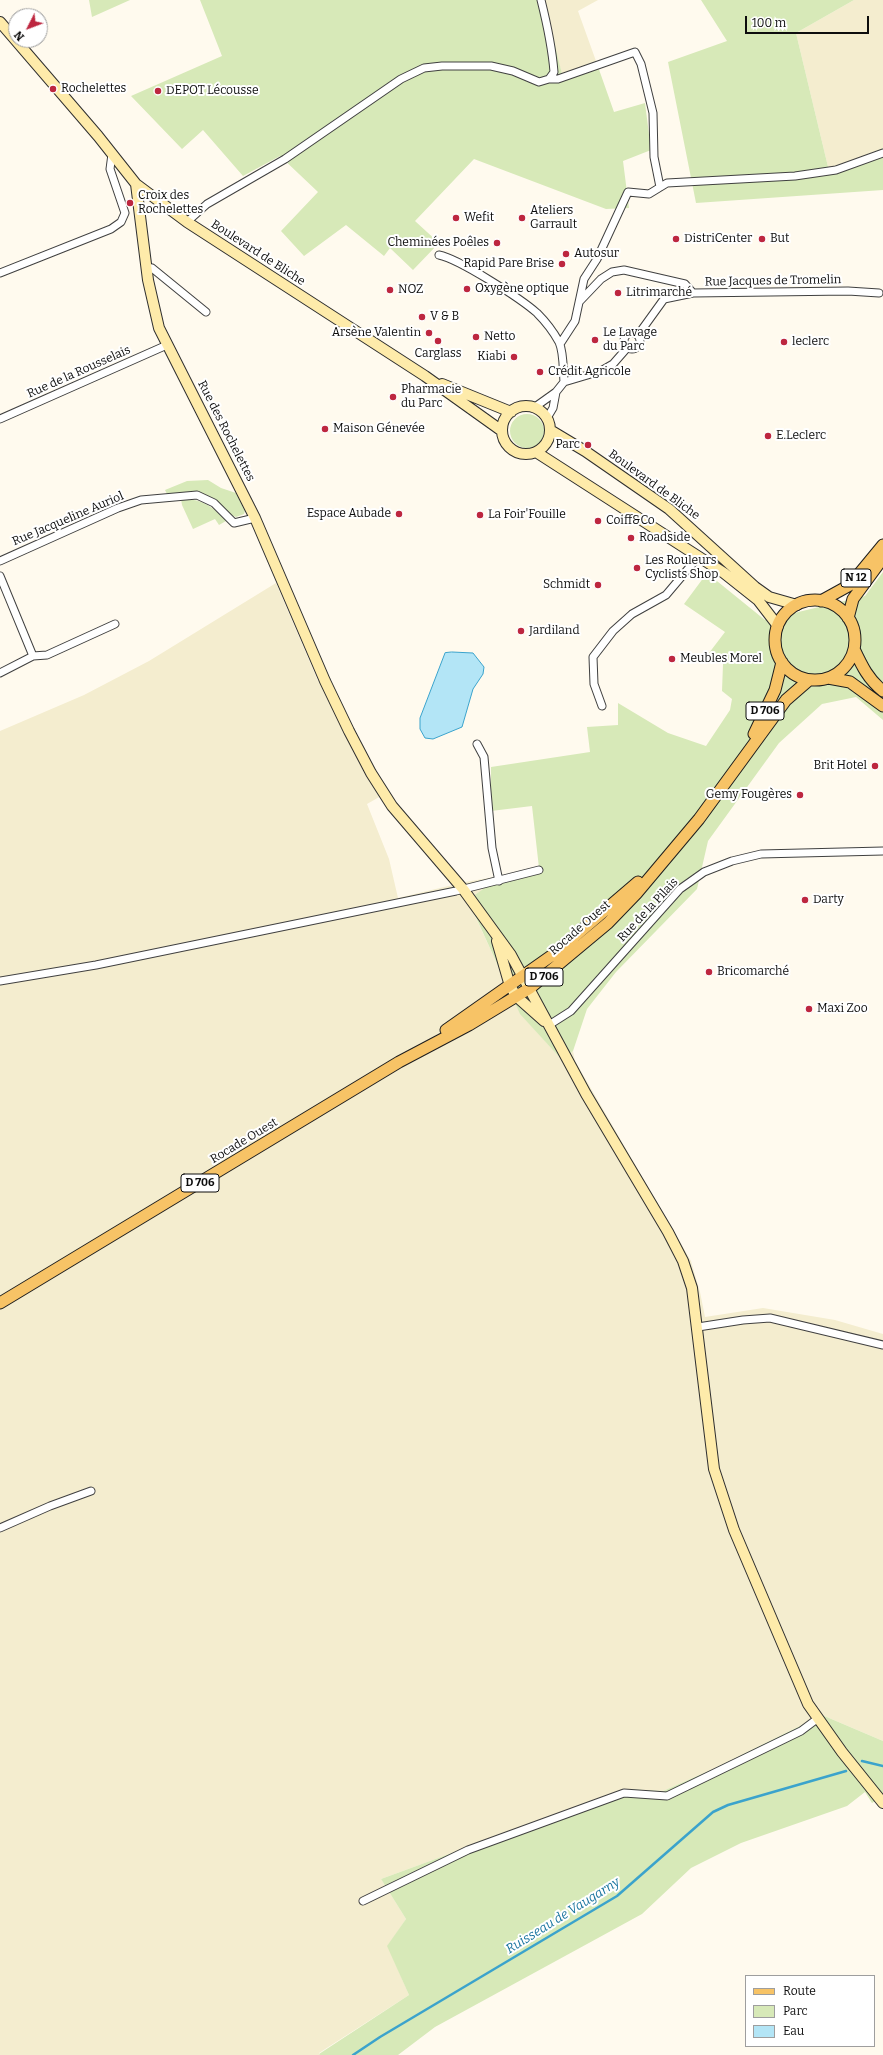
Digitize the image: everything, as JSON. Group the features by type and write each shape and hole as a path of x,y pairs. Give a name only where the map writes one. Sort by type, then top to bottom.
{"main road":[{"name":"N 12","path":"821,601 850,585 883,545"},
{"name":"N 12","path":"848,618 853,598 883,558"},
{"path":"828,678 840,672 849,662 854,649 855,639 853,628 848,618 841,610 832,604 821,601 809,601 797,605 786,614 778,626 775,638 776,651 782,662 789,670 798,676 809,680 828,678 850,682 883,706"},
{"path":"854,649 864,671 873,683 883,691"},
{"name":"Rocade Ouest","path":"742,757 775,690 782,662"},
{"name":"Rocade Ouest","path":"0,1303 399,1062 519,998 531,990 608,923 699,819 742,757 786,700 809,680"},
{"name":"Rocade Ouest","path":"399,1062 524,978 664,860"}],"street":[{"path":"541,0 550,34 553,56 554,72 549,78"},
{"name":"Boulevard de Bliche","path":"0,22 136,184 187,222 268,276 425,376 502,431"},
{"path":"187,222 207,204 285,159 401,79 424,68 442,66 491,66 513,71 539,82 549,78 558,79 635,52 641,64 652,113 654,157 660,187"},
{"path":"560,344 575,321 584,279 597,259 628,192 649,194 667,183 795,176 836,170 883,153"},
{"path":"0,273 111,229 121,222 125,213 110,169 112,154"},
{"name":"Rue des Rochelettes","path":"136,184 146,267 155,313 167,345 255,518 325,681 371,773 392,806 463,889 493,930 524,978 586,1094 668,1232 683,1261 692,1288 698,1327 714,1469 723,1500 790,1664 808,1704 817,1719 883,1802"},
{"path":"439,255 450,257 536,312 550,327 560,344 564,382"},
{"path":"146,267 152,268 206,312"},
{"path":"580,301 601,278 612,272 624,270 685,284 693,293"},
{"name":"Rue Jacques de Tromelin","path":"638,335 664,299 693,293 848,291 879,293"},
{"path":"631,332 638,335 640,340 639,345 634,349 627,348 623,342 625,335 631,332"},
{"name":"Rue de la Rousselais","path":"0,419 167,345"},
{"path":"535,407 556,392 564,382 601,371 613,364 627,348"},
{"name":"Boulevard de Bliche","path":"425,376 511,412"},
{"path":"547,418 553,408 556,392"},
{"path":"522,406 535,407 547,418 550,430 547,443 536,452 529,454 515,451 506,443 502,431 506,417 511,412 522,406"},
{"name":"Boulevard de Bliche","path":"550,430 585,451 669,509 769,597 797,605"},
{"path":"536,452 699,556 750,593 768,611 778,626"},
{"name":"Rue Jacqueline Auriol","path":"0,560 118,508 141,500 196,495 214,503 234,523 255,518"},
{"path":"602,706 594,684 593,657 613,631 632,614 666,595 699,556"},
{"path":"0,576 33,656"},
{"path":"0,673 33,656 48,655 115,624"},
{"path":"477,744 484,757 492,848 498,880"},
{"name":"Rue de la Pilais","path":"549,1025 571,1011 680,889 704,872 732,861 761,854 883,850"},
{"path":"0,981 96,965 463,889 539,870"},
{"path":"493,930 510,986 519,998 549,1025"},
{"path":"698,1327 743,1320 770,1318 883,1344"},
{"path":"0,1528 50,1506 91,1491"},
{"path":"363,1901 468,1850 624,1793 667,1796 801,1731 817,1719"}],"shaded area":[{"path":"544,0 598,0 578,11 596,61 562,75"},
{"path":"854,0 883,0 883,148 829,171 796,33"},
{"path":"276,583 318,681 327,677 364,751 388,792 367,804 389,859 398,898 465,882 501,876 468,901 520,1013 562,1060 573,1051 575,1061 691,1261 700,1292 705,1317 763,1308 835,1320 883,1334 883,1741 822,1715 713,1769 663,1791 626,1789 381,1879 406,1919 388,1946 409,1995 319,2053 320,2055 0,2055 0,731 84,695 149,661"}],"green space":[{"path":"89,0 130,0 92,17"},
{"path":"200,0 544,0 562,74 596,61 614,112 645,103 651,150 623,161 629,208 606,209 474,159 415,221 439,243 413,270 390,248 384,256 346,225 304,256 281,231 318,192 280,156 243,176 203,130 182,149 131,96 222,56"},
{"path":"701,0 854,0 796,33 829,171 883,148 883,190 696,203 668,62 727,41"},
{"path":"524,414 530,414 534,415 541,421 544,431 543,438 537,445 530,448 524,448 520,447 513,441 510,434 510,428 511,424 517,417"},
{"path":"208,480 221,488 236,493 245,511 244,514 236,517 233,516 217,501 205,495 186,493 167,494 165,490 187,481"},
{"path":"181,499 195,500 206,504 226,521 219,525 215,519 193,529 182,505"},
{"path":"883,572 883,720 856,697 822,704 779,743 708,841 697,889 616,972 587,1009 573,1051 562,1060 520,1014 468,900 501,876 539,868 532,806 491,811 491,767 590,752 587,727 618,725 618,703 668,733 706,746 730,710 732,699 722,691 723,664 709,653 725,632 684,604 707,573 765,620 865,596"},
{"path":"822,1715 883,1741 883,1797 872,1803 865,1792 847,1806 741,1843 691,1868 642,1914 435,2027 398,2055 319,2054 409,1995 387,1946 406,1919 381,1879 626,1789 663,1791 713,1769"}],"water":[{"path":"445,653 473,653 484,667 483,674 473,689 462,727 433,739 425,738 420,729 420,718"}],"waterway":[{"name":"Ruisseau de Vaugarny","path":"862,1761 883,1766"},
{"name":"Ruisseau de Vaugarny","path":"353,2055 380,2037 617,1896 713,1812 728,1805 846,1771"}],"place":[{"name":"Rochelettes","path":"53,89"},
{"name":"DEPOT Lécousse","path":"158,91"},
{"name":"Croix des Rochelettes","path":"130,203"},
{"name":"Wefit","path":"456,218"},
{"name":"Ateliers Garrault","path":"522,218"},
{"name":"DistriCenter","path":"676,239"},
{"name":"But","path":"762,239"},
{"name":"Cheminées Poêles","path":"497,243"},
{"name":"Autosur","path":"566,254"},
{"name":"Rapid Pare Brise","path":"562,264"},
{"name":"Oxygène optique","path":"467,289"},
{"name":"NOZ","path":"390,290"},
{"name":"Litrimarché","path":"618,293"},
{"name":"V & B","path":"422,317"},
{"name":"Arsène Valentin","path":"429,333"},
{"name":"Netto","path":"476,337"},
{"name":"Le Lavage du Parc","path":"595,340"},
{"name":"Carglass","path":"438,341"},
{"name":"leclerc","path":"784,342"},
{"name":"Kiabi","path":"514,357"},
{"name":"Crédit Agricole","path":"540,372"},
{"name":"Pharmacie du Parc","path":"393,397"},
{"name":"Maison Génevée","path":"325,429"},
{"name":"E.Leclerc","path":"768,436"},
{"name":"Parc","path":"588,445"},
{"name":"Espace Aubade","path":"399,514"},
{"name":"La Foir'Fouille","path":"480,515"},
{"name":"Coiff&Co","path":"598,521"},
{"name":"Roadside","path":"631,538"},
{"name":"Les Rouleurs Cyclists Shop","path":"637,568"},
{"name":"Schmidt","path":"598,585"},
{"name":"Jardiland","path":"521,631"},
{"name":"Meubles Morel","path":"672,659"},
{"name":"Brit Hotel","path":"875,766"},
{"name":"Gemy Fougères","path":"800,795"},
{"name":"Darty","path":"805,900"},
{"name":"Bricomarché","path":"709,972"},
{"name":"Maxi Zoo","path":"809,1009"}]}
